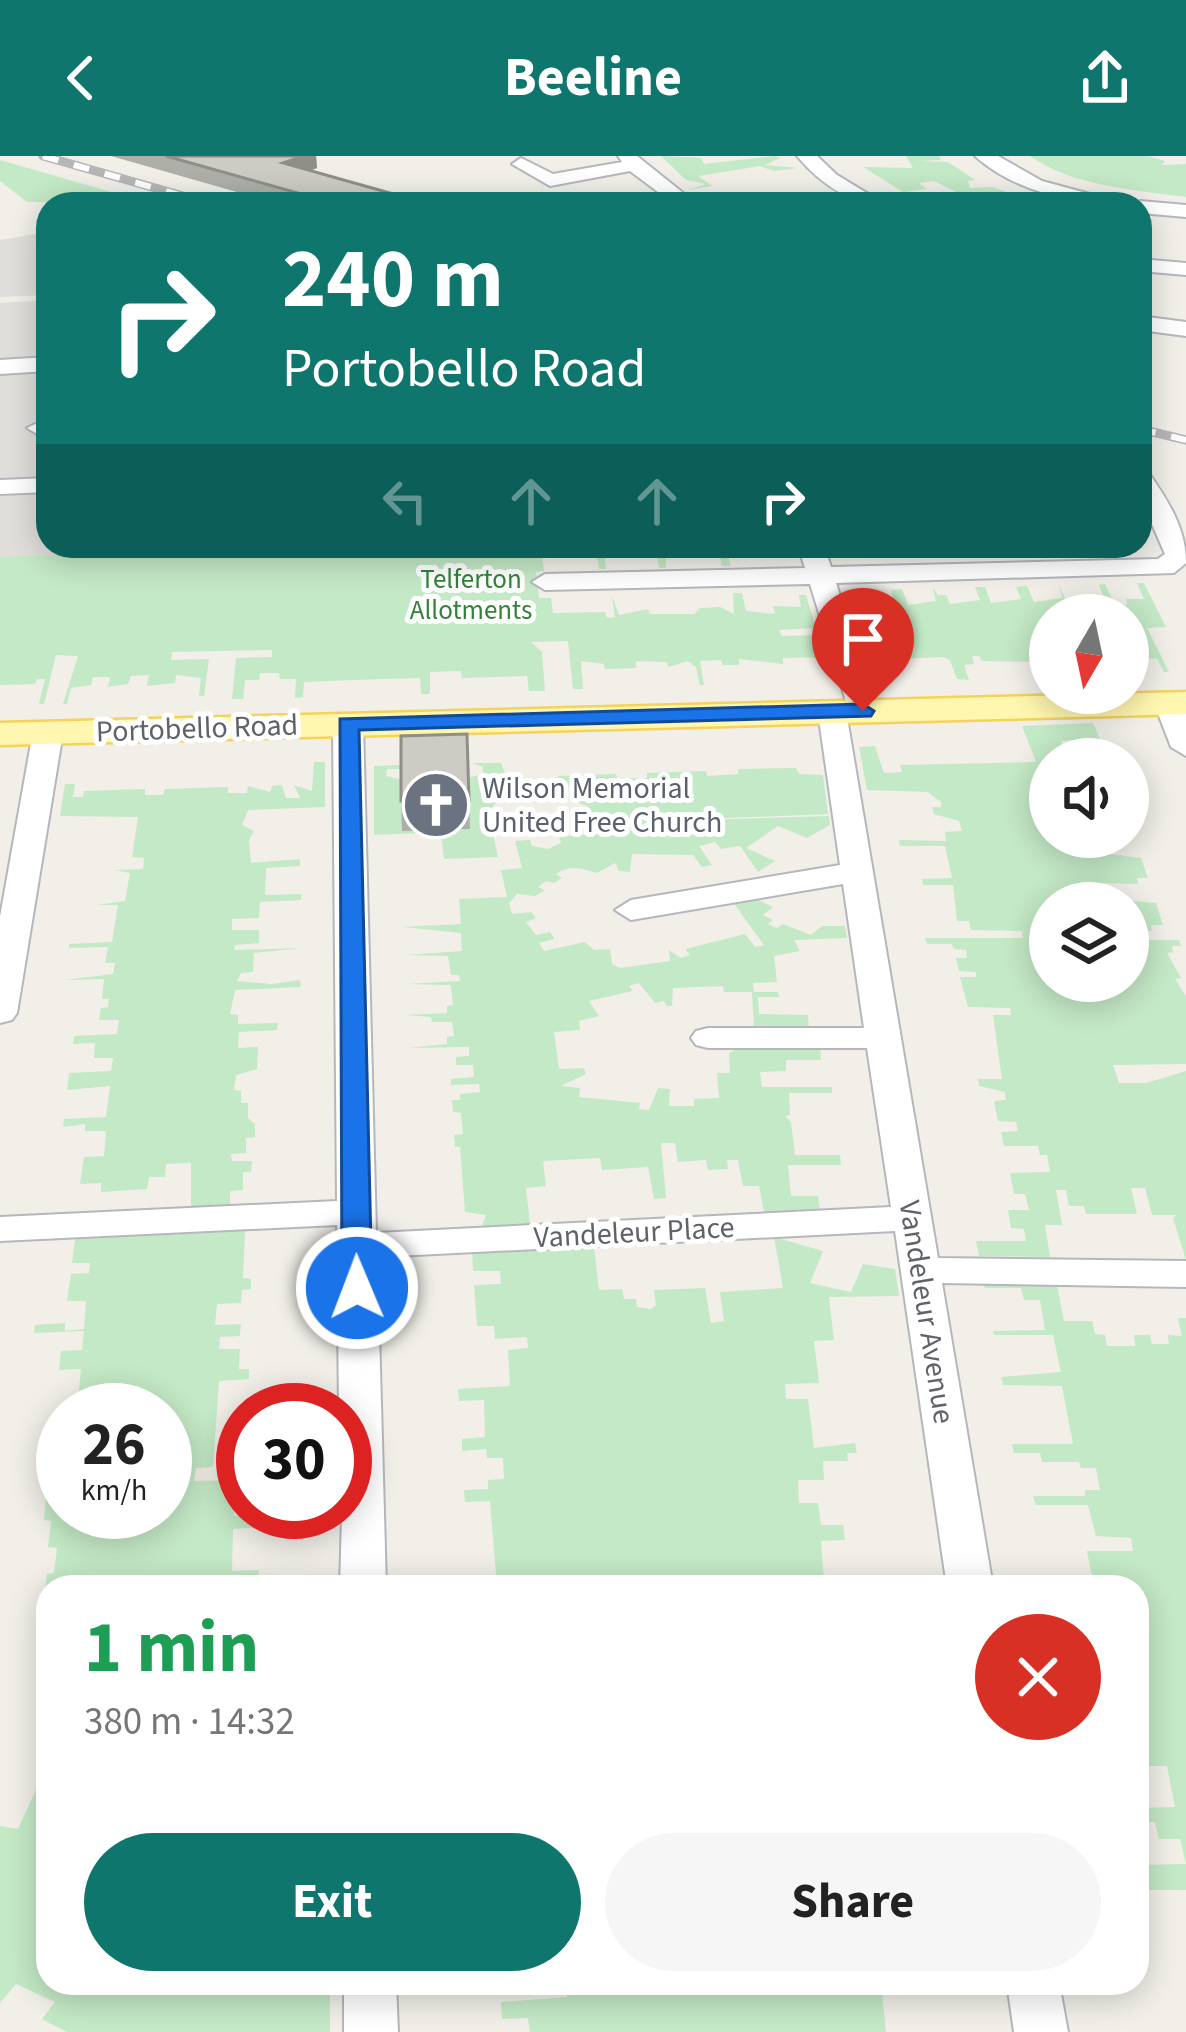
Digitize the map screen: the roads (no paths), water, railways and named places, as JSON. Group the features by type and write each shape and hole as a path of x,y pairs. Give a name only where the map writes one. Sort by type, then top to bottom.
{"main road":[{"name":"Portobello Road","path":"0,734 1177,703"}],"street":[{"path":"806,156 830,179 853,192"},
{"path":"984,156 1036,184 1068,192"},
{"path":"561,192 545,185 631,161 671,192"},
{"path":"522,164 550,180"},
{"path":"1152,208 1186,211"},
{"path":"1152,267 1186,269"},
{"path":"1152,325 1186,329"},
{"path":"0,367 36,365"},
{"path":"0,487 36,486"},
{"path":"545,583 1160,568 1179,556 1173,507"},
{"name":"Vandeleur Avenue","path":"815,558 848,712 857,872 968,1575"},
{"path":"1177,703 1186,747"},
{"path":"348,724 363,1575"},
{"path":"0,1013 48,732"},
{"path":"631,910 857,872"},
{"path":"708,1038 884,1038"},
{"name":"Vandeleur Place","path":"0,1229 356,1229 912,1218"},
{"path":"920,1270 1186,1274"},
{"path":"370,1995 371,2032"},
{"path":"1035,1995 1041,2032"}],"railway":[{"path":"43,156 169,192"},
{"path":"1152,432 1186,440"}],"place":[{"name":"Wilson Memorial United Free Church","path":"436,805"}],"park label":[{"name":"Telferton Allotments","path":"471,594"}]}
